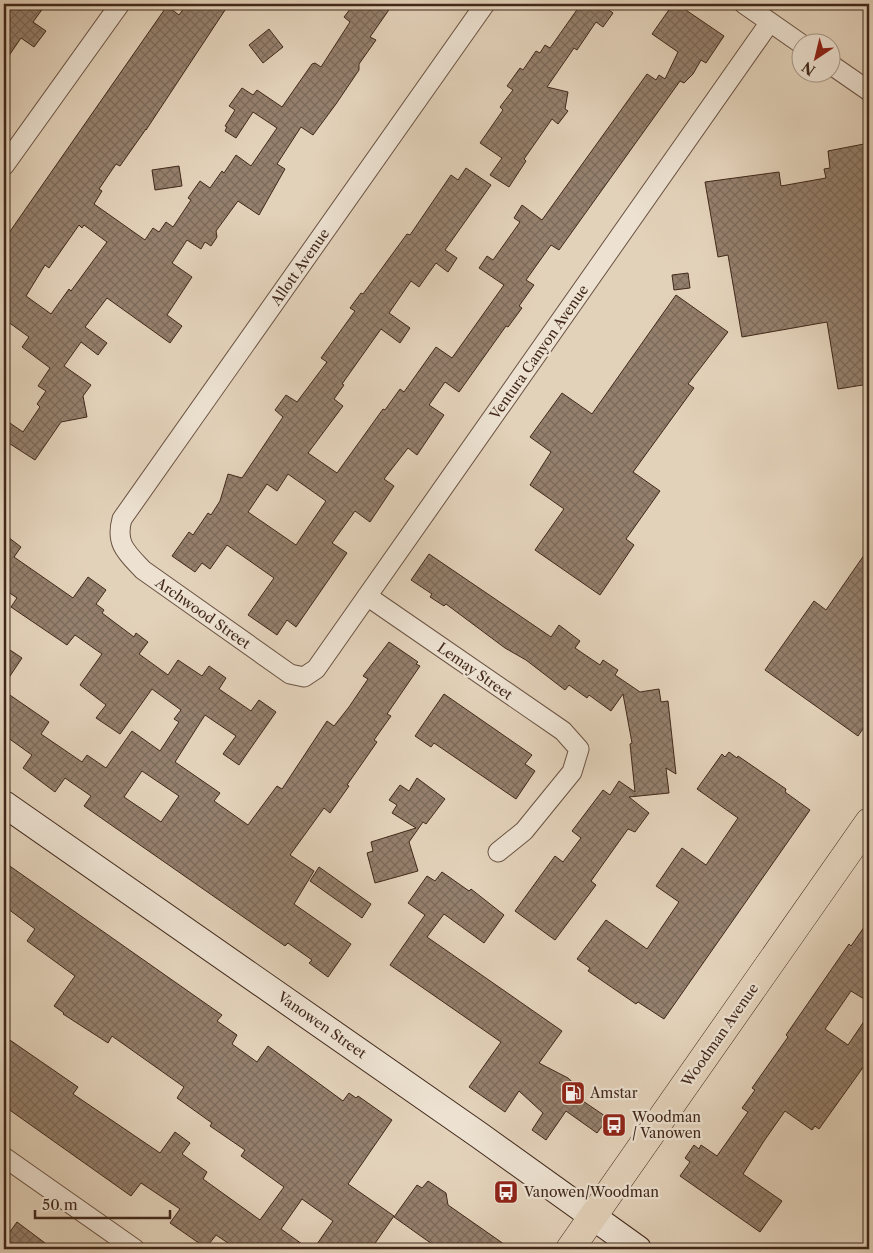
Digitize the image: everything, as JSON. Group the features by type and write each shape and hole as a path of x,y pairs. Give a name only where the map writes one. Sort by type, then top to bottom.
{"main road":[{"name":"Vanowen Street","path":"4,804 480,1135 638,1249"},
{"name":"Woodman Avenue","path":"570,1249 869,822"}],"street":[{"path":"4,166 120,4"},
{"name":"Allott Avenue","path":"119,532 122,519 485,4"},
{"path":"744,4 790,36"},
{"name":"Ventura Canyon Avenue","path":"304,677 316,669 770,22"},
{"path":"840,71 869,91"},
{"name":"Archwood Street","path":"119,532 124,550 143,570 290,674 304,677"},
{"name":"Lemay Street","path":"367,596 563,731 580,749 572,772 524,831 498,852"},
{"path":"4,1157 135,1249"}],"building":[{"path":"4,4 46,4 33,22 46,31 34,47 21,38 4,63"},
{"path":"187,4 229,4 146,130 120,166 116,164 99,189 102,191 94,204 145,240 153,228 159,232 166,222 173,227 191,200 188,198 200,181 210,188 222,171 224,173 236,155 251,166 277,128 253,112 236,138 225,131 227,127 225,126 235,110 229,106 242,88 253,95 257,90 282,107 312,64 315,63 321,67 350,22 344,17 354,4 393,4 370,37 376,40 359,64 359,70 336,104 313,135 301,127 277,164 285,169 259,215 238,201 216,231 217,237 211,246 205,242 201,249 187,240 172,263 192,277 167,315 182,326 170,343 107,298 85,327 107,343 98,355 81,342 64,366 91,385 83,396 87,417 61,422 35,460 4,440 4,419 23,432 40,407 37,404 46,391 38,386 50,368 22,347 29,337 4,319 4,240 167,6 179,15","holes":["79,225 82,228 84,225 107,242 71,291 69,289 51,314 26,296 45,265 49,268"]},
{"path":"581,4 601,4 613,13 603,27 596,22 577,50 574,48 547,87 568,92 565,109 568,111 558,124 552,119 524,159 526,161 509,187 490,175 502,158 480,143 503,110 500,107 513,90 507,86 520,68 523,70 536,51 540,53 545,45 550,48"},
{"path":"673,4 677,4 724,36 706,63 701,60 693,74 684,83 680,81 559,250 551,245 526,280 534,285 519,306 522,308 508,327 506,326 459,392 445,382 429,405 444,415 417,455 408,448 384,479 394,486 370,522 355,511 332,543 347,553 296,627 287,620 277,635 248,615 274,578 227,545 210,569 202,563 195,572 172,556 189,532 193,535 208,513 211,515 220,501 228,474 242,478 283,417 275,410 286,395 297,402 327,362 321,358 355,311 350,308 361,293 363,294 407,234 410,235 451,175 458,180 466,168 491,185 445,250 457,258 448,272 436,263 419,287 411,281 389,313 410,328 400,343 381,329 342,384 344,385 334,399 343,406 308,453 337,473 383,409 385,410 400,389 404,392 436,347 452,358 504,285 479,268 487,256 493,260 520,222 514,218 522,205 542,220 647,74 656,80 659,75 665,79 678,52 652,34","holes":["288,474 326,501 296,545 248,512 267,484 277,491"]},
{"path":"269,29 283,47 263,63 249,45"},
{"path":"869,143 869,384 838,389 827,322 742,337 728,255 718,257 705,182 779,172 781,186 826,178 824,169 830,168 828,151"},
{"path":"179,166 182,186 155,190 152,170"},
{"path":"688,273 690,288 674,290 672,275"},
{"path":"676,295 728,332 688,384 694,388 633,472 660,491 626,539 634,545 600,595 535,550 564,509 530,485 551,452 530,437 562,393 592,414"},
{"path":"4,534 21,547 14,557 73,598 88,577 106,590 96,604 104,610 102,613 134,637 136,633 148,642 139,654 168,675 178,660 202,676 209,666 226,678 219,689 251,711 259,700 276,712 239,765 223,754 236,736 205,715 175,762 220,793 214,801 248,825 277,786 282,789 327,721 334,726 349,707 368,679 363,676 389,642 418,662 416,664 420,666 387,714 391,716 374,740 377,742 347,785 349,786 330,813 324,808 290,855 314,871 294,904 351,944 328,977 309,963 312,960 288,943 285,946 84,806 91,796 65,778 55,792 23,768 32,755 4,735 4,691 49,722 41,734 82,762 87,755 106,768 132,731 160,751 179,722 174,719 181,710 152,689 120,734 96,718 106,705 80,685 102,654 75,635 67,645 11,607 17,598 4,589","holes":["142,771 179,796 161,822 124,797"]},
{"path":"869,548 869,720 858,736 765,670 814,601 826,610"},
{"path":"429,554 551,637 559,625 580,641 575,648 600,665 603,660 618,670 615,675 640,692 659,689 661,702 668,701 676,774 666,768 669,793 629,797 649,813 635,832 628,829 591,881 596,885 555,940 515,911 555,856 563,862 581,838 572,831 603,790 610,795 619,781 635,792 630,744 632,743 623,694 611,711 589,695 587,698 569,685 565,690 446,604 444,606 430,597 432,594 411,580"},
{"path":"4,646 22,658 4,685"},
{"path":"444,694 532,755 525,764 535,771 516,799 434,743 431,747 415,736"},
{"path":"729,752 737,758 738,756 786,789 785,792 810,810 664,1019 638,1002 636,1004 588,971 590,968 577,959 606,920 647,949 679,902 656,886 682,848 706,865 738,818 697,789 722,754 725,757"},
{"path":"417,778 445,799 426,824 423,822 409,842 418,871 375,883 367,853 373,851 371,842 416,828 392,813 397,805 389,800 400,785 409,791"},
{"path":"4,862 222,1015 217,1021 237,1035 232,1044 257,1062 268,1046 343,1101 349,1093 356,1098 358,1096 392,1120 348,1184 394,1216 371,1249 325,1249 317,1244 333,1221 302,1199 281,1229 309,1249 237,1249 216,1235 206,1248 170,1223 180,1209 141,1183 131,1196 4,1106 4,1036 78,1087 73,1094 160,1153 175,1132 190,1143 182,1154 207,1172 203,1179 260,1220 284,1187 241,1156 245,1150 210,1126 212,1123 177,1098 184,1087 112,1036 108,1043 63,1014 54,1006 75,976 27,941 35,929 4,906"},
{"path":"319,867 371,904 362,918 310,881"},
{"path":"442,872 469,891 471,889 504,915 484,943 444,914 427,937 562,1031 539,1063 568,1078 579,1088 574,1095 608,1118 597,1133 566,1111 546,1140 532,1130 543,1113 519,1091 505,1112 469,1087 501,1042 390,965 425,915 408,903 427,876 435,881"},
{"path":"869,920 869,1002 851,991 825,1029 848,1045 869,1014 869,1059 819,1129 815,1126 812,1130 785,1111 743,1174 782,1201 760,1232 680,1176 690,1162 685,1158 694,1145 699,1149 701,1145 717,1156 748,1112 742,1108 755,1090 752,1088 788,1037 786,1035 849,944 851,946"},
{"path":"428,1181 446,1193 448,1205 511,1249 439,1249 394,1217 417,1185 422,1188"},
{"path":"17,1222 53,1249 4,1249 4,1240"}],"place":[{"name":"Amstar","path":"573,1093"},
{"name":"Woodman / Vanowen","path":"614,1125"},
{"name":"Vanowen/Woodman","path":"506,1192"}]}
